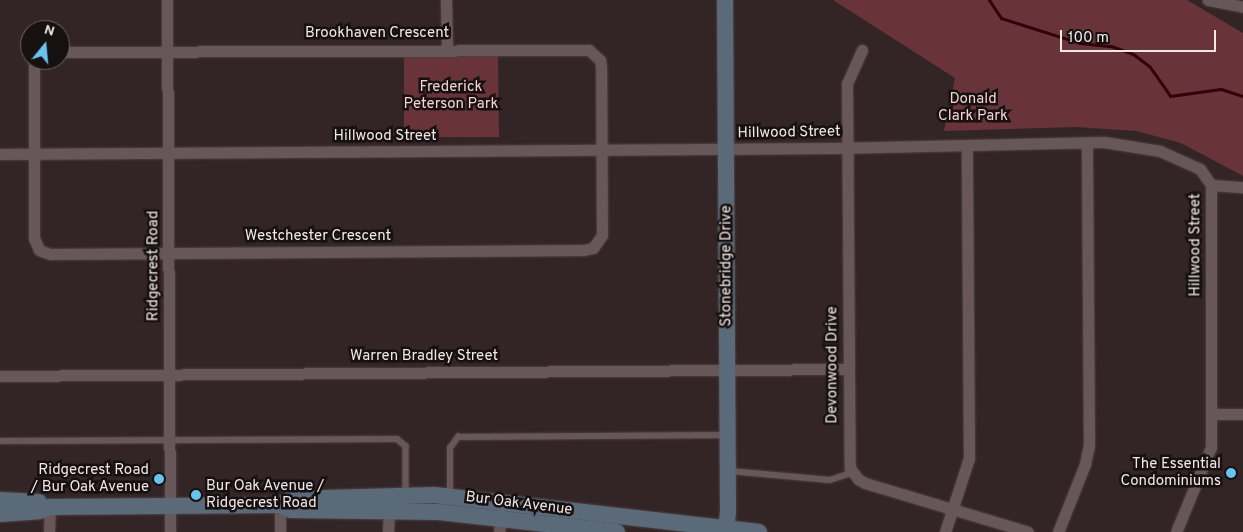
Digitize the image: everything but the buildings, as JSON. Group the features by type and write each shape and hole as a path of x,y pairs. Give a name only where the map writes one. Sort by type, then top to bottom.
{"street":[{"name":"Ridgecrest Road","path":"166,0 170,532"},
{"path":"446,0 447,49"},
{"name":"Stonebridge Drive","path":"725,0 728,435 726,530"},
{"path":"1208,0 1243,7"},
{"name":"Brookhaven Crescent","path":"70,52 582,48 595,53 601,67 602,150"},
{"name":"Devonwood Drive","path":"852,472 846,147 847,83 862,50"},
{"path":"33,154 34,70"},
{"path":"1058,532 1085,464 1089,445 1087,143"},
{"name":"Hillwood Street","path":"0,154 726,149 1124,143 1171,155 1200,169 1211,186 1213,414 1209,457 1176,532"},
{"path":"945,532 969,458 966,146"},
{"name":"Westchester Crescent","path":"33,154 34,238 39,250 50,254 169,254 584,250 594,248 602,235 602,150"},
{"path":"1211,186 1243,187"},
{"name":"Warren Bradley Street","path":"0,376 849,369"},
{"path":"1213,414 1243,414"},
{"path":"852,472 865,483 1028,532"},
{"name":"Bur Oak Avenue","path":"280,505 291,499 406,495 450,496 501,518 759,532"},
{"name":"Bur Oak Avenue","path":"0,500 40,502 50,507"},
{"path":"280,505 280,532"},
{"name":"Bur Oak Avenue","path":"0,514 39,511 50,507 280,505 291,510 439,512 612,532"},
{"path":"49,532 50,507"},
{"path":"388,532 389,512"}],"lane":[{"path":"450,496 450,448 458,437 728,435"},
{"path":"0,441 398,439 406,446 406,495"},
{"path":"728,471 830,480 852,472"}],"green space":[{"name":"Donald Clark Park","path":"833,0 1187,0 1243,33 1243,176 1181,143 1136,131 1076,127 944,131 955,78"},
{"name":"Frederick Peterson Park","path":"498,55 499,137 404,137 404,56"}],"waterway":[{"path":"989,0 1001,18 1080,43 1111,46 1133,54 1150,67 1170,96 1221,89 1243,96"}],"place":[{"name":"The Essential Condominiums","path":"1231,473"},
{"name":"Ridgecrest Road / Bur Oak Avenue","path":"159,479"},
{"name":"Bur Oak Avenue / Ridgecrest Road","path":"196,495"}]}
